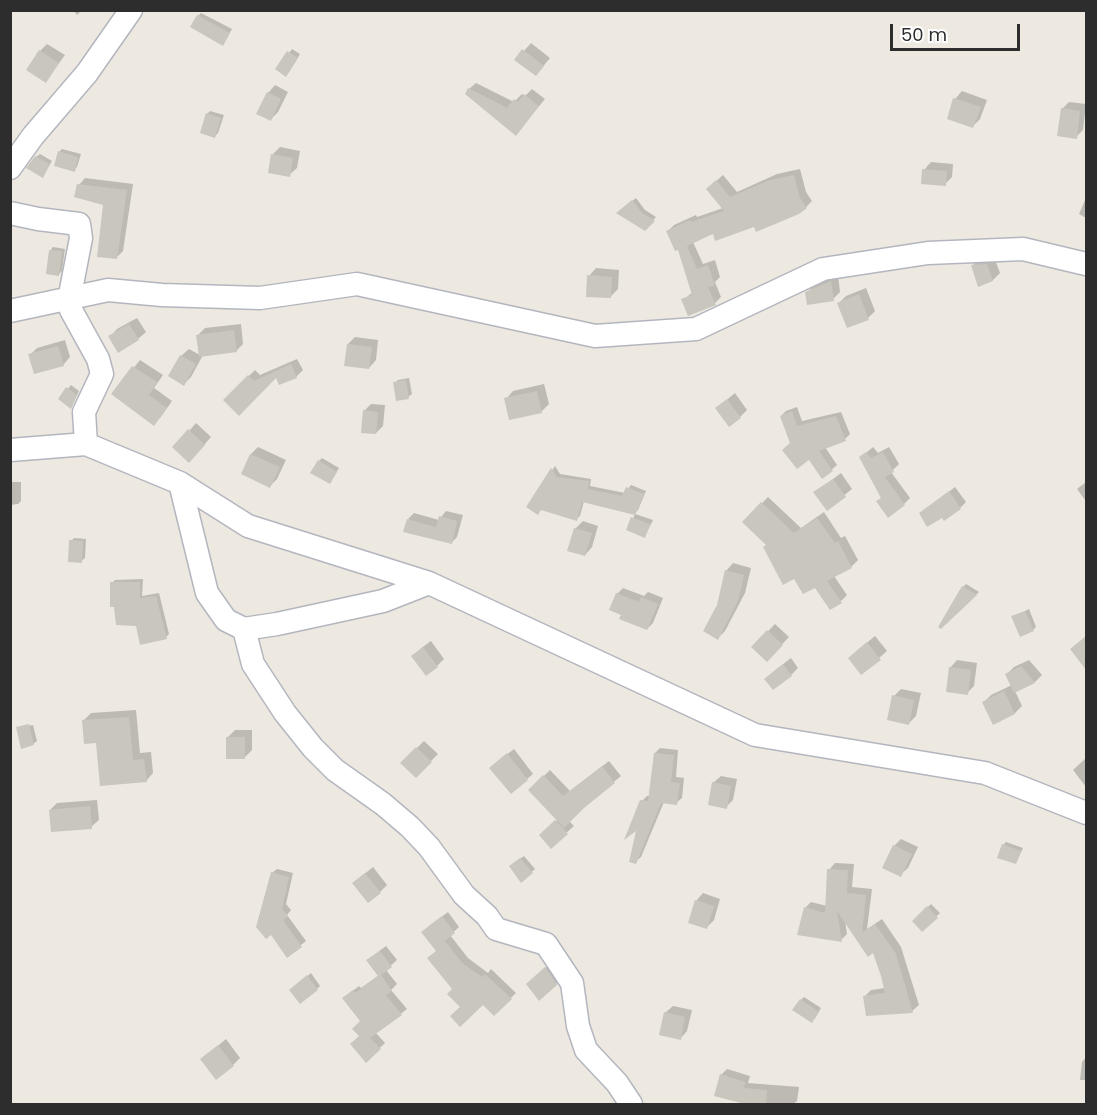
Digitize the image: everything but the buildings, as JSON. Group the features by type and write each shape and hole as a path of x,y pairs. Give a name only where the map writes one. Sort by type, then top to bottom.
{"street":[{"path":"10,168 33,136 87,73 131,10"},
{"path":"10,213 79,224 81,238 69,300 70,310 98,359 102,374 84,412 86,444"},
{"path":"10,311 108,290 162,295 260,298 357,284 595,336 696,329 823,269 928,253 1023,249 1086,264"},
{"path":"10,450 86,444 180,483 248,526 429,583 755,735 985,773 1086,813"},
{"path":"180,483 207,593 226,620 244,629 383,601 429,583"},
{"path":"244,629 253,664 285,713 313,748 335,770 383,804 410,827 429,847 464,895 487,916 496,929 546,945 572,983 578,1026 586,1050 617,1083 631,1104"}]}
